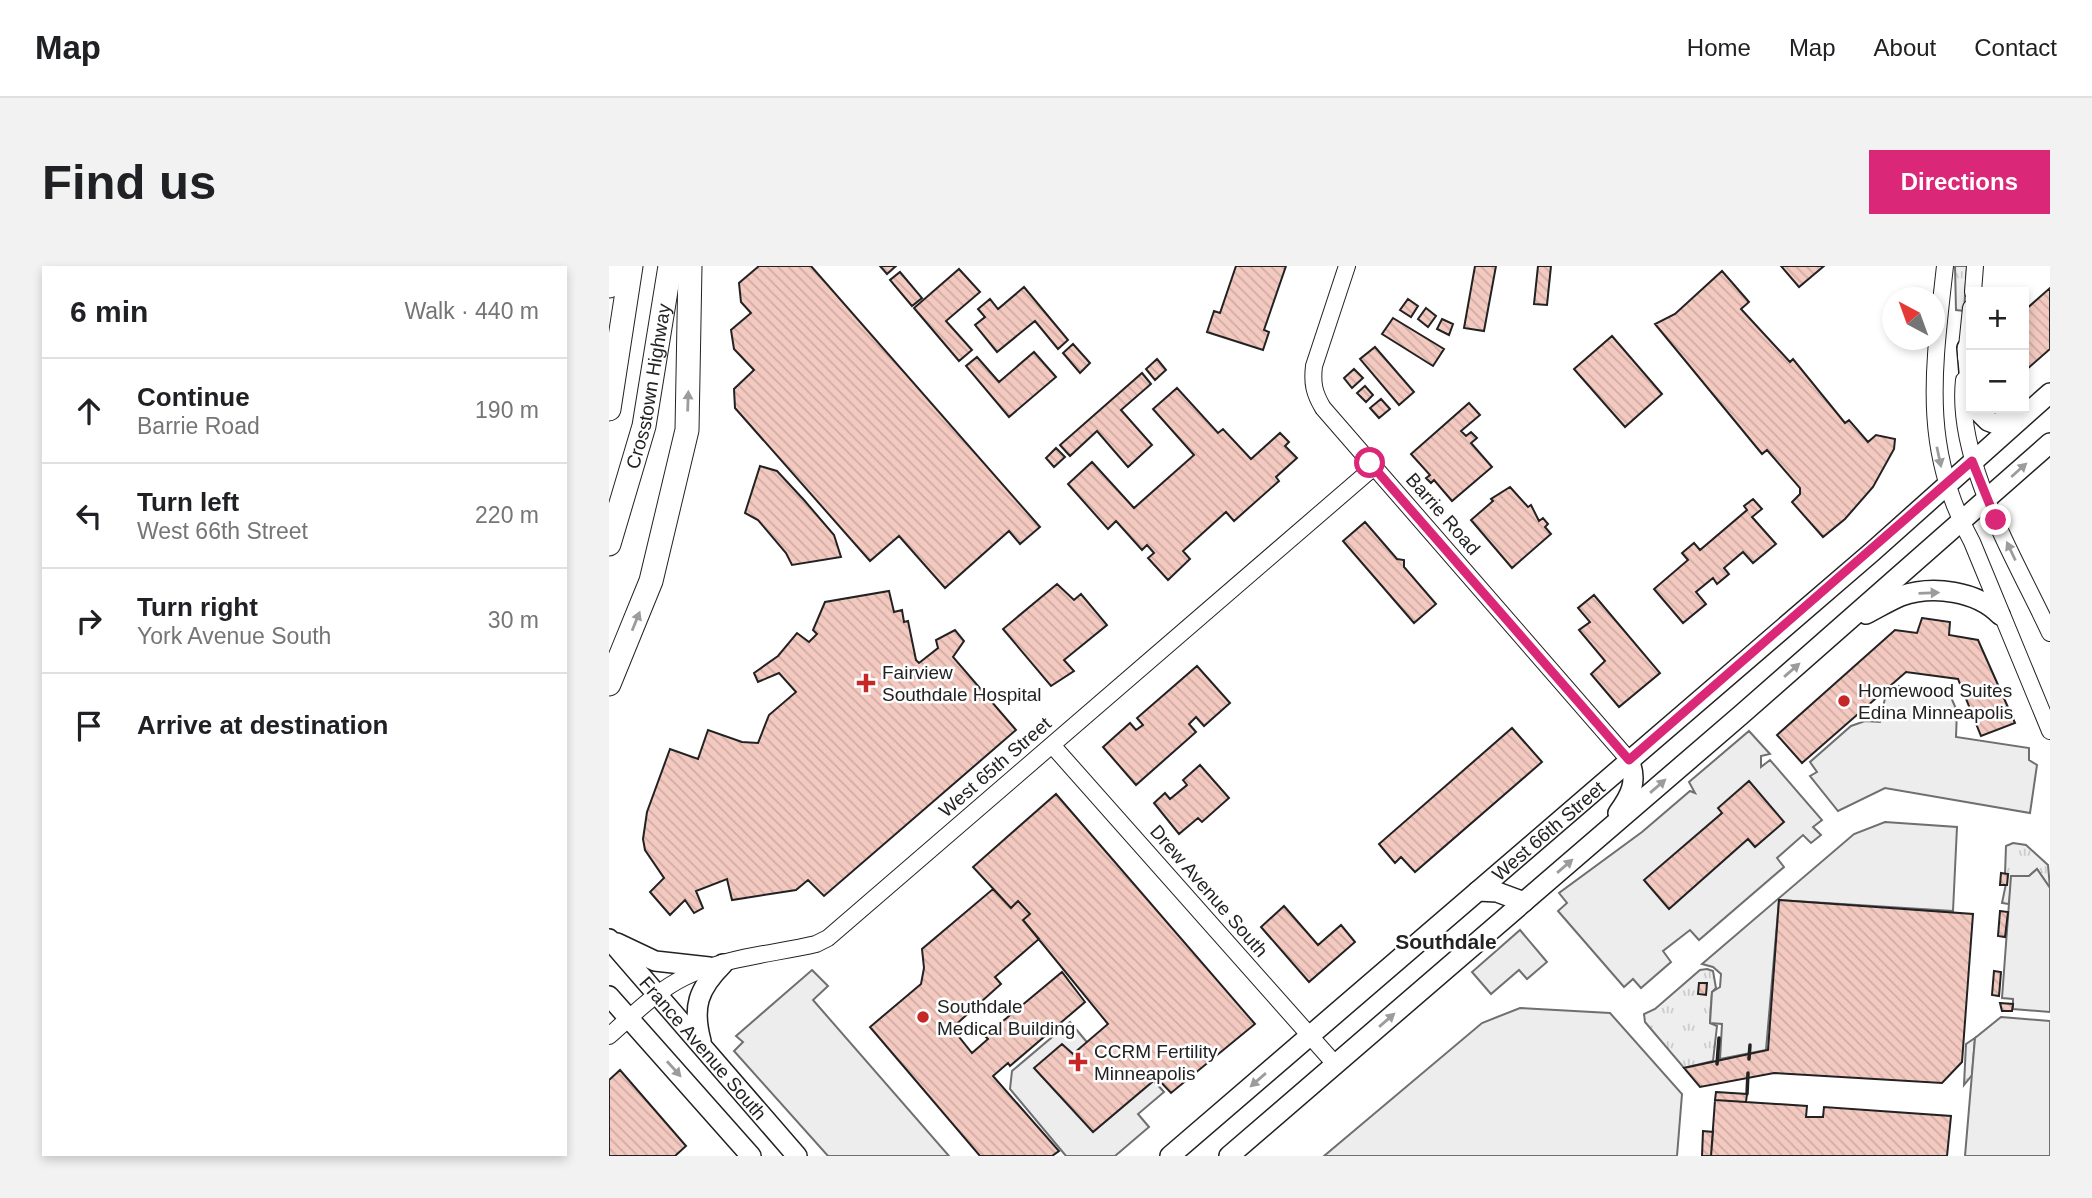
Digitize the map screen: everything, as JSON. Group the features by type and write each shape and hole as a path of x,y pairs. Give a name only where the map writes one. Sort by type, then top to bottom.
{"highway":[{"path":"609,286 615,266"},
{"name":"Crosstown Highway","path":"609,410 631,266"},
{"name":"Crosstown Highway","path":"609,544 645,426 670,266"},
{"path":"609,684 651,581 687,430 690,266"}],"main road":[{"name":"West 66th Street","path":"1170,1156 1947,484 2050,391"},
{"path":"2029,405 2050,391"},
{"path":"1980,413 1987,421 1996,424 2015,413"},
{"name":"West 66th Street","path":"1229,1156 2050,443"},
{"path":"1843,625 1903,596 1929,591 1977,597 1987,602 2000,615"},
{"path":"1606,831 1630,795 1635,773 1629,760"},
{"path":"1478,891 1497,892 1524,902"},
{"path":"609,939 655,961 716,966 701,988 695,1004 695,1021 702,1046"},
{"name":"France Avenue South","path":"609,939 797,1156"},
{"name":"France Avenue South","path":"609,996 751,1156"}],"street":[{"name":"Barrie Road","path":"1347,266 1312,381 1315,395 1323,408 1629,760"},
{"path":"1945,266 1932,406 1939,458 1960,520 1972,542 2000,615 2048,725"},
{"path":"1973,287 1975,266"},
{"path":"1967,350 1963,426 1972,461 2050,633"},
{"name":"West 65th Street","path":"609,1036 657,994 685,977 716,966 816,944 828,938 1374,467"},
{"name":"Drew Avenue South","path":"1052,745 1335,1064"}],"green space":[{"path":"1955,266 1967,266 1964,311 1956,310"},
{"path":"2013,843 2026,845 2048,865 2050,888 2037,869 2029,876 2012,876 2009,904 2002,903 2008,874 2005,874 2006,846"},
{"path":"1700,970 1713,971 1716,988 1712,992 1710,1023 1717,1026 1713,1061 1684,1068 1645,1022 1644,1014 1655,1009"},
{"path":"1975,1038 1972,1075 1964,1085 1966,1044"}],"shaded area":[{"path":"1899,686 1950,695 1957,711 1956,737 2029,748 2029,760 2037,765 2030,813 1885,788 1838,811 1810,776 1817,772 1810,762 1851,726 1865,721 1880,722 1885,698 1896,698"},
{"path":"1749,731 1770,754 1761,756 1761,767 1770,760 1822,820 1813,827 1821,835 1811,843 1803,835 1777,858 1784,867 1699,940 1690,930 1663,951 1671,962 1641,988 1633,979 1624,987 1558,911 1567,903 1559,893 1642,832 1690,791 1695,793 1689,782"},
{"path":"1885,822 1957,827 1953,911 1779,900 1766,1050 1720,1059 1722,1024 1710,1023 1712,992 1720,987 1721,974 1713,967 1702,964 1854,834"},
{"path":"2037,869 2050,888 2050,1012 2013,1009 2013,999 2002,998 2011,876 2029,876"},
{"path":"1520,930 1547,962 1527,979 1519,970 1491,994 1472,972"},
{"path":"812,970 828,986 813,1000 949,1156 828,1156 734,1051 743,1042 736,1036"},
{"path":"1520,1008 1610,1013 1682,1094 1677,1156 1324,1156 1482,1023"},
{"path":"2001,1017 2050,1021 2050,1156 1965,1156 1975,1038"},
{"path":"1070,1022 1091,1047 1109,1031 1164,1092 1138,1114 1149,1127 1115,1156 1066,1156 1010,1089 1012,1071"}],"building":[{"path":"759,266 811,266 1040,527 1020,544 1009,531 945,588 899,536 870,561 735,408 734,389 754,370 734,349 731,330 751,313 741,302 739,283"},
{"path":"880,266 896,266 887,274"},
{"path":"1236,266 1286,266 1264,330 1269,332 1263,350 1207,332 1214,311 1220,313"},
{"path":"1475,266 1496,266 1484,331 1464,328"},
{"path":"1538,266 1551,266 1547,305 1534,304"},
{"path":"1781,266 1824,266 1799,287"},
{"path":"959,269 980,292 946,321 972,350 959,361 914,308"},
{"path":"1722,271 1749,302 1741,309 1790,362 1793,359 1845,423 1849,420 1868,442 1876,435 1895,439 1894,449 1873,487 1845,519 1823,537 1792,502 1800,494 1800,488 1767,450 1762,454 1655,324 1675,314"},
{"path":"900,272 922,298 912,306 890,280"},
{"path":"1024,287 1068,340 1058,349 1035,321 997,352 975,325 985,317 978,309 990,299 998,309"},
{"path":"2050,288 2050,349 2029,367 2029,350 2029,307"},
{"path":"1408,299 1418,306 1411,317 1400,310"},
{"path":"1426,308 1436,316 1428,327 1418,319"},
{"path":"1393,318 1444,349 1433,366 1382,334"},
{"path":"1442,319 1453,324 1449,335 1437,329"},
{"path":"1612,336 1662,394 1625,427 1574,369"},
{"path":"1073,344 1090,363 1080,373 1063,353"},
{"path":"1375,347 1414,392 1399,405 1360,359"},
{"path":"1034,352 1056,377 1009,417 966,366 977,357 999,382"},
{"path":"1157,359 1166,370 1155,380 1146,369"},
{"path":"1354,369 1363,378 1352,388 1344,378"},
{"path":"1142,373 1151,384 1121,410 1152,445 1128,467 1097,431 1070,456 1060,445"},
{"path":"1365,386 1373,395 1366,402 1357,393"},
{"path":"1177,388 1218,433 1223,429 1251,459 1280,433 1289,442 1285,446 1297,458 1276,477 1279,481 1234,521 1226,512 1183,551 1190,559 1168,580 1148,558 1154,553 1147,545 1142,550 1116,521 1108,529 1068,484 1092,462 1134,508 1194,455 1153,409"},
{"path":"1381,399 1390,409 1379,418 1370,408"},
{"path":"1469,403 1480,415 1461,431 1466,436 1471,432 1477,438 1471,443 1492,467 1452,501 1434,480 1431,483 1426,478 1430,475 1411,454"},
{"path":"1056,448 1065,457 1054,467 1046,458"},
{"path":"760,466 777,471 804,500 834,535 841,557 792,565 786,553 758,520 745,513"},
{"path":"1510,487 1528,507 1531,505 1539,521 1543,518 1548,524 1545,527 1551,534 1512,568 1471,520 1493,501 1491,499"},
{"path":"1753,499 1762,509 1752,517 1776,544 1753,563 1743,552 1724,568 1729,574 1717,584 1713,578 1696,592 1706,604 1683,623 1654,589 1688,560 1682,553 1694,543 1700,550 1747,510 1744,506"},
{"path":"1365,522 1397,559 1404,560 1404,567 1436,604 1414,623 1343,541"},
{"path":"1057,584 1074,600 1081,594 1107,625 1064,660 1074,671 1051,686 1003,629"},
{"path":"889,591 894,612 902,610 904,622 908,621 916,660 919,663 938,648 936,640 955,630 964,641 953,657 1016,730 824,896 808,880 796,890 732,900 727,879 696,891 703,908 694,913 685,900 670,915 650,892 664,878 645,850 643,839 647,812 670,749 698,759 708,730 742,742 758,743 769,715 796,692 779,673 758,682 754,673 778,656 797,633 809,642 817,634 813,630 825,602"},
{"path":"1594,595 1660,673 1619,707 1591,674 1605,661 1579,630 1590,622 1578,608"},
{"name":"Homewood Suites Edina Minneapolis","path":"1922,618 1950,622 1949,635 1978,640 2015,723 1981,736 1958,679 1906,672 1802,763 1777,735 1895,630 1917,633"},
{"path":"1197,666 1230,703 1204,726 1196,717 1189,724 1196,732 1136,785 1103,747 1130,723 1136,730 1143,725 1137,718"},
{"path":"1512,728 1542,762 1415,872 1401,857 1395,863 1379,844"},
{"path":"1200,765 1229,798 1202,822 1198,818 1179,834 1154,803 1165,793 1170,799 1187,785 1183,780"},
{"path":"1749,781 1784,822 1755,847 1748,839 1669,909 1644,880 1722,813 1718,808"},
{"path":"1056,794 1255,1024 1171,1093 1157,1078 1093,1132 1034,1068 1062,1044 1073,1054 1108,1024 1023,920 1030,914 1018,901 1011,908 973,867"},
{"path":"2001,873 2008,874 2007,885 2000,885"},
{"name":"Southdale Medical Building","path":"993,889 1011,908 1018,901 1030,914 1023,920 1039,939 995,977 1001,984 952,1028 972,1053 988,1039 985,1036 1062,972 1085,1002 1010,1066 1008,1063 993,1076 1059,1151 1052,1156 980,1156 870,1027 921,984 924,968 922,949"},
{"path":"1779,900 1973,914 1962,1062 1942,1083 1774,1073 1700,1087 1684,1068 1768,1050"},
{"path":"1284,906 1318,945 1341,925 1355,942 1309,982 1261,927"},
{"path":"2000,911 2008,912 2005,937 1998,936"},
{"path":"1994,971 2001,972 1999,996 1992,995"},
{"path":"1699,983 1707,983 1706,995 1698,994"},
{"path":"2000,1003 2013,1004 2012,1011 2002,1011"},
{"path":"620,1070 686,1146 675,1156 609,1156 609,1080"},
{"path":"1716,1092 1747,1094 1746,1102 1715,1100"},
{"path":"1715,1100 1807,1106 1806,1117 1823,1117 1824,1107 1951,1116 1947,1156 1711,1156"},
{"path":"1703,1131 1713,1132 1711,1156 1702,1156"}],"wall":[{"path":"1717,1064 1719,1038"},
{"path":"1749,1059 1750,1045"},
{"path":"1747,1094 1748,1073"}],"place":[{"name":"Fairview Southdale Hospital","path":"866,683"},
{"name":"Homewood Suites Edina Minneapolis","path":"1844,701"},
{"name":"Southdale Medical Building","path":"923,1017"},
{"name":"CCRM Fertility Minneapolis","path":"1078,1062"}],"district":[{"name":"Southdale","path":"1446,941"}],"route":[{"path":"1370,463 1629,760 1872,552 1972,461 1996,520"}]}
